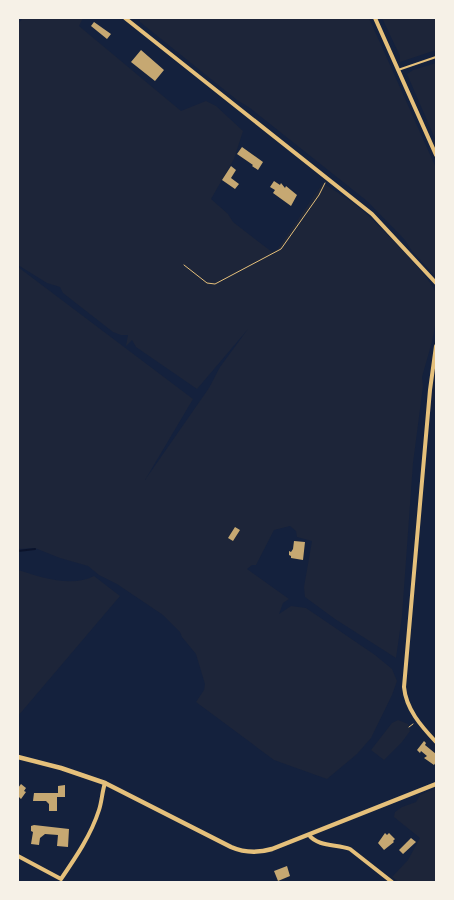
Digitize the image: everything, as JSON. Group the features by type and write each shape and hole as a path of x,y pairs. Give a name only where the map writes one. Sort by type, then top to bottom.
{"street":[{"path":"125,18 372,214 436,284"},
{"path":"375,18 435,147 436,156"},
{"path":"436,346 430,390 404,686 405,698 410,709 436,742"},
{"path":"18,757 61,768 105,783 239,850 262,852 436,784"},
{"path":"18,856 60,881 91,829 99,810 105,783"},
{"path":"309,835 321,843 350,849 392,882"}],"lane":[{"path":"398,70 436,57"}],"path":[{"path":"184,265 207,283 215,284 278,252 319,195 327,177"}],"shaded area":[{"path":"23,18 83,18 79,26 181,111 206,101 216,106 243,131 234,159 211,199 228,214 233,222 272,252 277,250 323,183 368,215 415,264 433,287 436,294 435,326 422,377 423,386 413,463 402,616 396,658 335,619 305,597 304,587 312,541 297,537 296,531 290,526 274,530 256,565 252,565 247,569 289,599 283,603 279,614 291,606 306,608 375,655 392,669 397,681 371,738 357,754 327,779 274,760 196,702 204,690 205,684 196,654 180,632 163,615 117,584 99,575 88,566 35,548 18,549 18,267 193,399 145,480 209,388 220,367 248,329 197,389 136,347 132,340 126,346 128,335 113,332 63,293 60,287 47,283 18,265 18,24"},
{"path":"140,18 369,18 436,168 436,277 412,251 405,240 367,201 140,22"},
{"path":"382,18 436,18 436,50 400,62 400,56"},
{"path":"436,63 436,141 407,74 413,70"},
{"path":"18,570 46,578 66,581 76,581 94,576 120,596 18,716"},
{"path":"398,720 408,724 410,731 384,760 371,750 392,723"},
{"path":"436,788 436,882 399,882 392,877 408,860 420,838 394,817 395,812 402,807 416,802 420,795"}],"building":[{"path":"94,22 111,34 107,39 91,26"},
{"path":"141,50 164,70 155,81 131,62"},
{"path":"242,147 263,162 258,170 237,154"},
{"path":"231,166 236,170 231,178 239,184 235,189 222,180"},
{"path":"274,181 280,185 281,183 285,188 286,186 297,195 291,206 273,193 275,190 270,187"},
{"path":"235,527 240,530 233,541 228,538"},
{"path":"294,541 305,542 303,560 291,558 289,555 289,551 291,552 293,549"},
{"path":"424,741 425,745 436,754 434,765 424,758 427,756 417,750"},
{"path":"21,784 26,788 24,791 26,792 21,799 18,796 18,788"},
{"path":"65,785 65,797 57,797 57,811 49,811 49,804 46,801 33,801 34,793 58,793 58,786"},
{"path":"31,826 69,829 68,847 57,846 58,835 45,834 40,838 39,845 31,844 33,832 31,831"},
{"path":"385,833 387,835 389,833 395,839 384,850 378,843"},
{"path":"411,838 416,842 403,854 399,850"},
{"path":"287,866 290,876 278,881 274,871"}],"waterway":[{"path":"18,551 35,549"}]}
